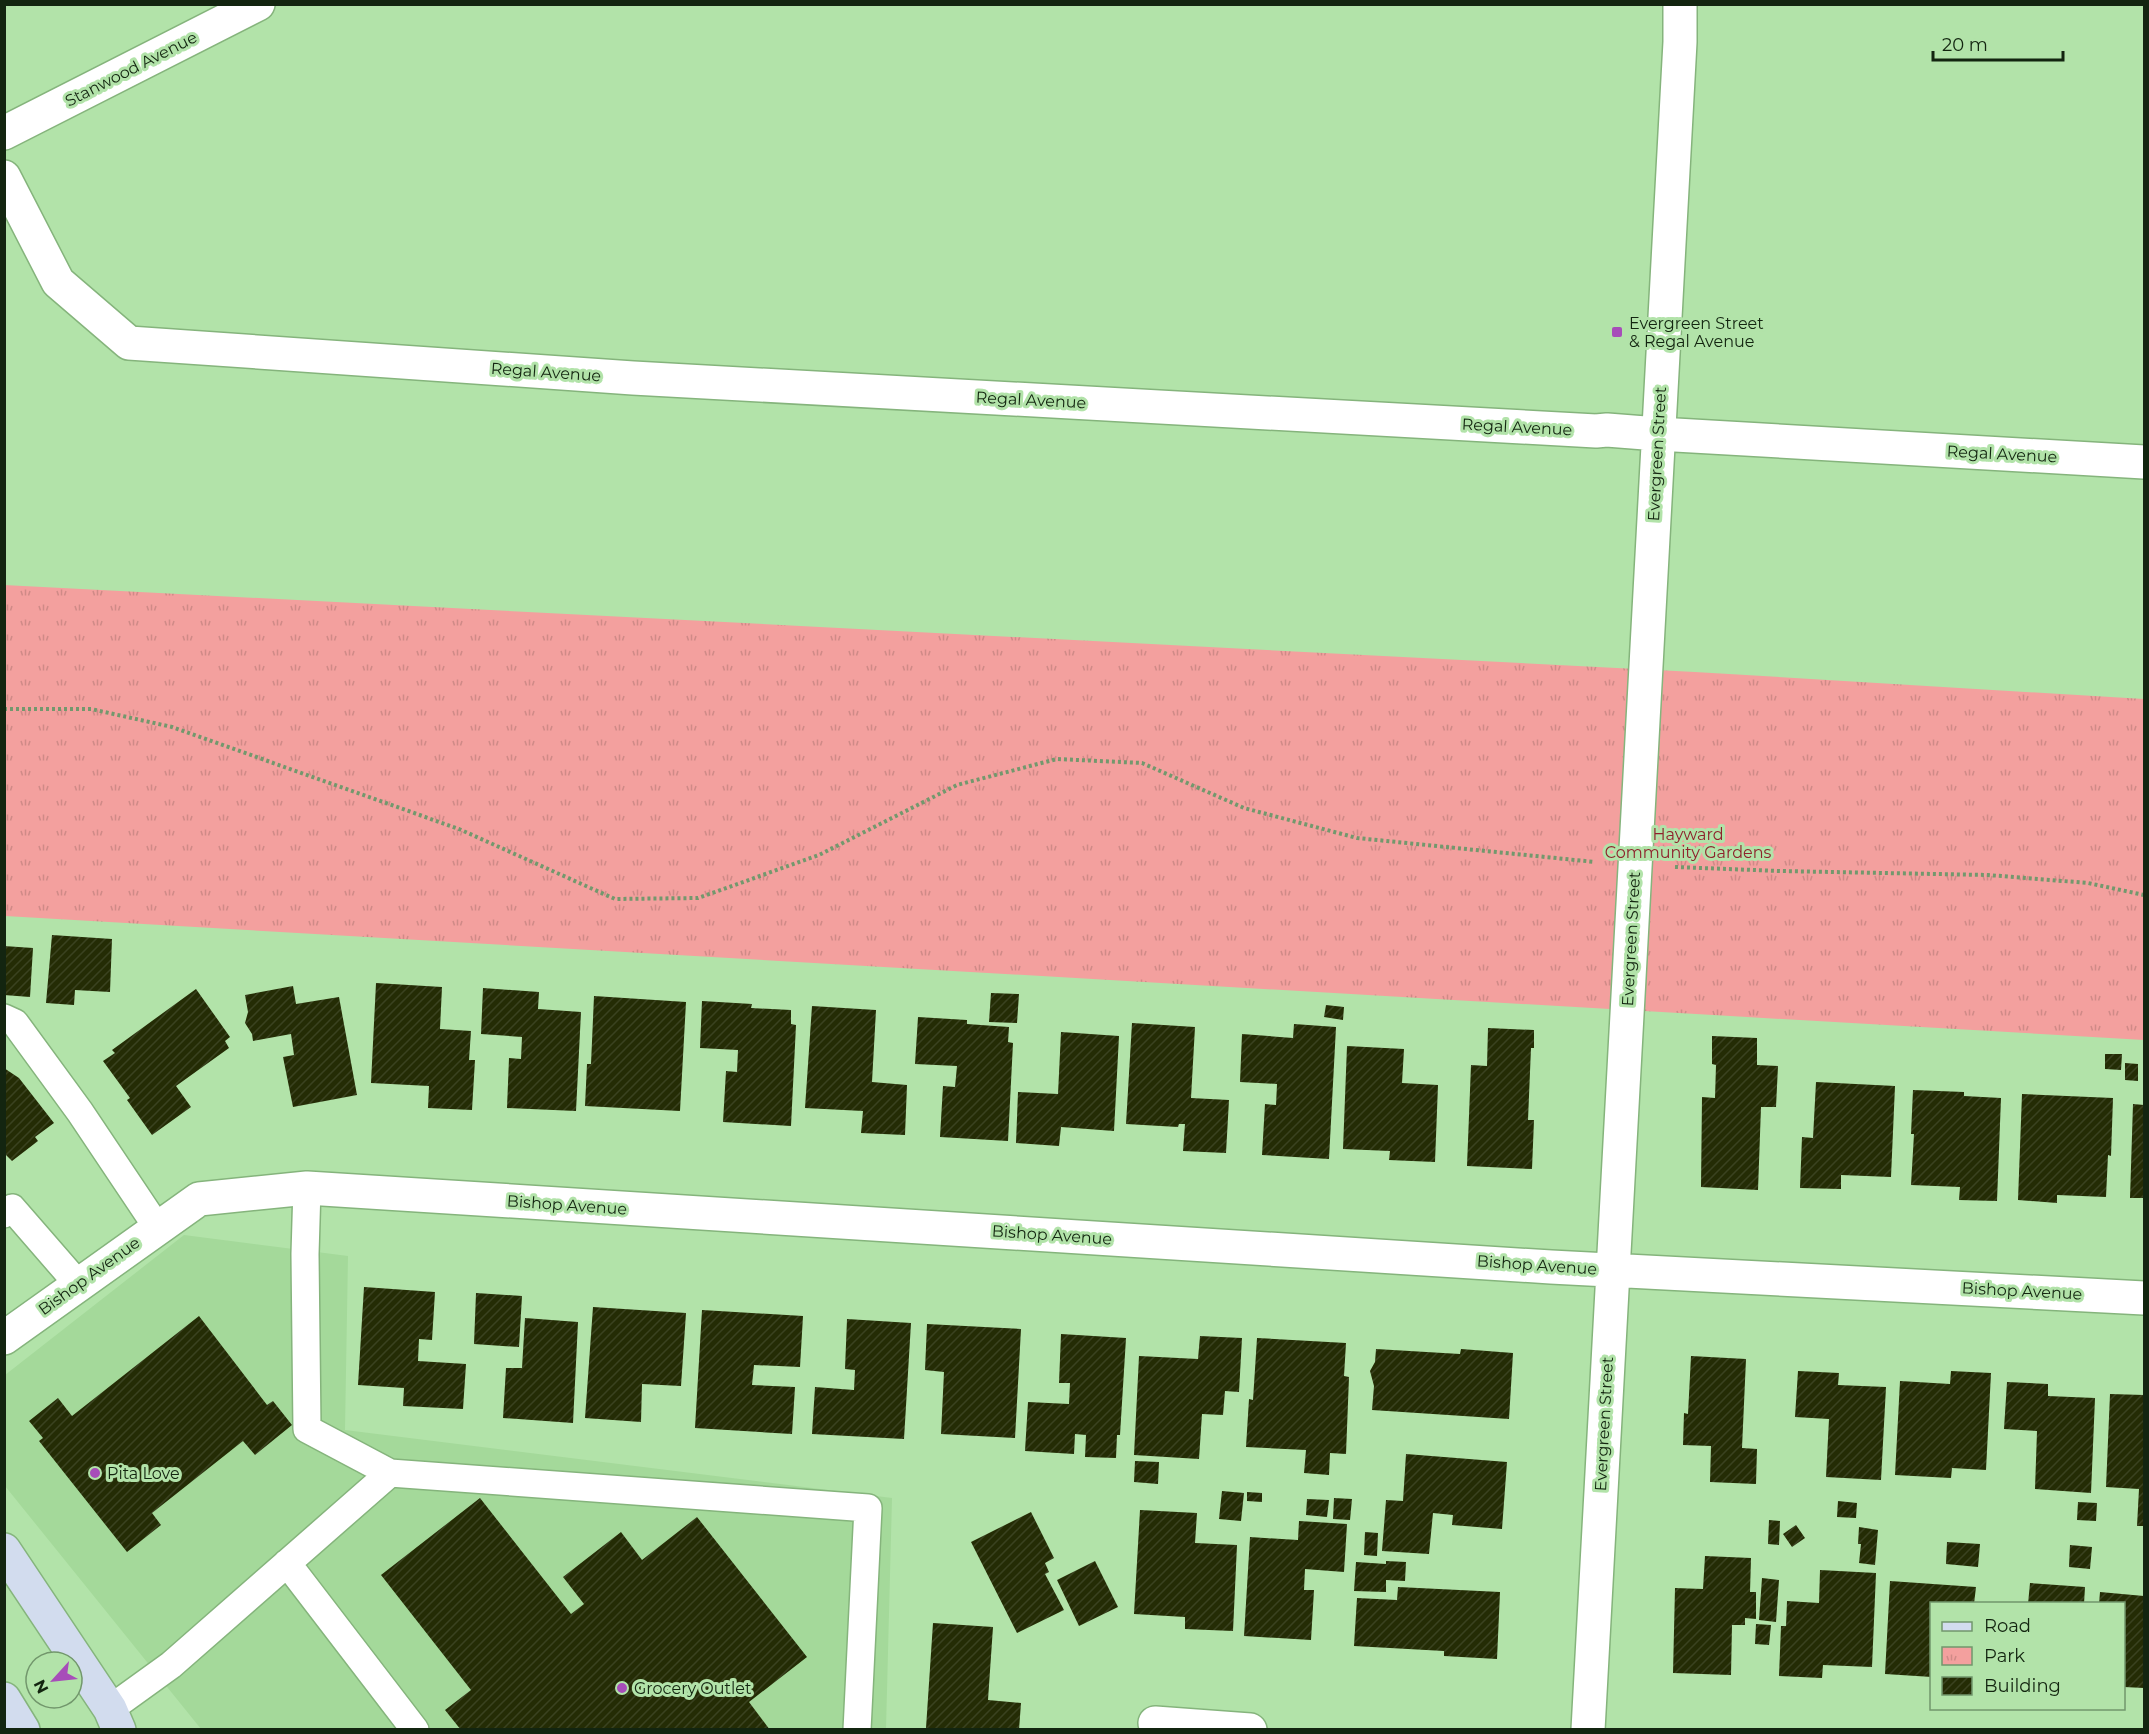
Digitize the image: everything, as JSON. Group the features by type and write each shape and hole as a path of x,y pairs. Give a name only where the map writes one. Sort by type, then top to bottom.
{"main road":[{"path":"4,1550 114,1719 142,1730"},
{"path":"4,1699 23,1730"}],"street":[{"name":"Stanwood Avenue","path":"4,133 258,4"},
{"name":"Evergreen Street","path":"1588,1730 1680,4"},
{"name":"Regal Avenue","path":"4,177 58,282 129,343 633,378 1607,430 2145,462"},
{"name":"Bishop Avenue","path":"4,1338 199,1198 307,1188 1612,1270 2145,1298"},
{"path":"1155,1723 1250,1730"}],"lane":[{"path":"4,1018 15,1023 157,1227"},
{"path":"307,1188 306,1429 390,1473 868,1508 857,1730"},
{"path":"4,1214 12,1208 78,1284"},
{"path":"114,1719 171,1665 390,1473"},
{"path":"287,1563 415,1730"}],"path":[{"path":"4,709 91,709 172,727 459,829 615,898 698,898 819,855 957,785 1058,759 1142,763 1244,808 1357,838 1595,862 1780,872 1988,875 2088,883 2145,895"}],"shaded area":[{"path":"184,1235 348,1256 345,1430 892,1498 886,1729 201,1729 5,1486 5,1375"}],"green space":[{"name":"Hayward Community Gardens","path":"4,585 1695,672 2144,699 2144,1040 5,916"}],"building":[{"path":"52,935 112,939 110,992 75,990 74,1005 46,1003"},
{"path":"4,946 33,948 30,997 4,995"},
{"path":"376,983 442,987 440,1029 471,1031 469,1060 475,1060 472,1110 428,1108 429,1086 371,1083"},
{"path":"293,986 296,1004 339,997 357,1095 293,1107 283,1057 294,1055 291,1034 253,1041 252,1034 245,1023 248,1012 245,995"},
{"path":"483,988 539,992 538,1009 581,1012 576,1111 507,1108 509,1058 521,1059 522,1037 481,1034"},
{"path":"196,989 230,1037 225,1041 229,1048 176,1086 191,1107 152,1135 127,1100 130,1098 103,1061 115,1053 112,1050"},
{"path":"991,993 1019,994 1017,1023 989,1022"},
{"path":"594,996 686,1002 680,1111 585,1106 587,1064 591,1064"},
{"path":"702,1001 752,1004 751,1008 791,1010 791,1024 796,1025 791,1126 723,1122 726,1071 737,1072 738,1050 700,1048"},
{"path":"1326,1005 1344,1007 1343,1020 1324,1017"},
{"path":"812,1006 876,1010 872,1082 907,1085 905,1135 861,1133 863,1111 805,1108"},
{"path":"918,1017 967,1020 967,1024 1009,1027 1008,1042 1013,1043 1008,1141 940,1137 943,1086 955,1087 957,1066 915,1064"},
{"path":"1132,1023 1195,1027 1191,1098 1229,1100 1226,1153 1183,1151 1185,1124 1179,1124 1178,1127 1126,1124"},
{"path":"1294,1024 1336,1027 1329,1159 1262,1155 1265,1104 1276,1105 1277,1084 1240,1082 1242,1034 1293,1038"},
{"path":"1488,1028 1534,1030 1528,1120 1534,1120 1532,1169 1467,1166 1471,1065 1487,1066"},
{"path":"1061,1032 1119,1036 1114,1131 1061,1127 1059,1146 1016,1143 1018,1092 1058,1094"},
{"path":"1712,1036 1757,1038 1757,1065 1778,1066 1776,1107 1761,1107 1758,1190 1701,1187 1702,1097 1715,1098 1716,1065 1712,1064"},
{"path":"1347,1046 1404,1049 1402,1083 1438,1085 1435,1162 1389,1160 1390,1151 1343,1149"},
{"path":"2105,1054 2122,1054 2121,1070 2105,1069"},
{"path":"2125,1063 2138,1064 2138,1081 2125,1080"},
{"path":"4,1068 19,1078 54,1123 35,1137 38,1141 12,1161 4,1153"},
{"path":"1816,1082 1895,1086 1891,1177 1841,1175 1841,1189 1800,1188 1802,1137 1813,1138"},
{"path":"1913,1090 1964,1092 1964,1096 2001,1098 1997,1201 1959,1200 1960,1187 1911,1185 1914,1134 1911,1134"},
{"path":"2022,1094 2113,1098 2111,1156 2108,1155 2106,1197 2057,1195 2057,1203 2018,1200"},
{"path":"2133,1104 2144,1105 2144,1198 2130,1198"},
{"path":"364,1287 435,1292 432,1340 419,1339 418,1361 466,1364 463,1409 403,1406 404,1388 358,1385"},
{"path":"476,1293 522,1296 519,1347 474,1344"},
{"path":"593,1307 686,1313 681,1386 642,1384 641,1422 585,1418"},
{"path":"702,1310 803,1316 800,1367 754,1365 752,1385 795,1387 792,1434 695,1428"},
{"path":"199,1316 267,1405 273,1401 292,1425 255,1455 243,1441 152,1513 161,1525 127,1552 39,1441 43,1438 29,1421 58,1398 72,1416"},
{"path":"525,1318 578,1322 573,1423 503,1418 506,1368 522,1368"},
{"path":"847,1319 911,1323 904,1439 812,1434 815,1387 854,1390 855,1370 845,1369"},
{"path":"927,1324 1021,1329 1015,1438 941,1434 944,1372 925,1370"},
{"path":"1061,1334 1126,1338 1120,1435 1117,1435 1116,1458 1085,1457 1086,1435 1075,1434 1074,1454 1025,1451 1028,1402 1069,1404 1070,1383 1059,1383"},
{"path":"1200,1336 1242,1338 1239,1392 1225,1391 1223,1415 1202,1414 1199,1459 1134,1455 1139,1356 1198,1359"},
{"path":"1257,1338 1346,1343 1344,1376 1349,1377 1346,1454 1330,1453 1329,1475 1304,1473 1306,1450 1246,1447 1249,1399 1253,1400"},
{"path":"1376,1349 1460,1354 1461,1349 1513,1353 1509,1419 1372,1410 1374,1386 1370,1371 1375,1362"},
{"path":"1691,1356 1746,1359 1742,1448 1757,1449 1756,1484 1710,1482 1711,1446 1683,1445 1684,1413 1688,1414"},
{"path":"1798,1371 1839,1373 1838,1385 1886,1387 1881,1480 1826,1477 1829,1419 1795,1417"},
{"path":"1951,1371 1991,1373 1986,1470 1952,1468 1951,1478 1895,1475 1900,1381 1950,1384"},
{"path":"2007,1382 2048,1384 2048,1396 2095,1398 2091,1493 2035,1489 2037,1431 2004,1429"},
{"path":"2110,1394 2144,1395 2144,1526 2137,1526 2139,1489 2106,1487"},
{"path":"1406,1454 1507,1462 1502,1529 1452,1525 1453,1515 1433,1513 1429,1554 1382,1551 1386,1500 1403,1501"},
{"path":"1135,1461 1159,1462 1158,1484 1134,1482"},
{"path":"1222,1491 1244,1493 1241,1521 1219,1519"},
{"path":"1247,1492 1262,1493 1262,1502 1247,1501"},
{"path":"480,1498 571,1614 584,1604 563,1577 621,1532 642,1560 697,1517 807,1657 749,1702 770,1730 461,1730 445,1710 471,1690 381,1575"},
{"path":"1334,1498 1352,1499 1350,1520 1333,1519"},
{"path":"1307,1499 1329,1500 1327,1517 1306,1515"},
{"path":"1838,1501 1857,1503 1856,1518 1837,1517"},
{"path":"2078,1502 2097,1503 2096,1521 2077,1520"},
{"path":"1140,1510 1197,1513 1195,1543 1237,1545 1233,1631 1185,1629 1185,1617 1134,1614"},
{"path":"1031,1512 1054,1558 1045,1563 1049,1572 1045,1574 1064,1610 1017,1633 971,1542"},
{"path":"1769,1520 1780,1521 1779,1545 1768,1544"},
{"path":"1299,1521 1347,1524 1344,1572 1305,1569 1304,1590 1314,1590 1311,1640 1244,1636 1250,1537 1298,1540"},
{"path":"1796,1525 1805,1538 1792,1547 1783,1534"},
{"path":"1859,1527 1878,1530 1875,1565 1859,1563 1861,1544 1858,1544"},
{"path":"1365,1532 1378,1533 1377,1556 1364,1555"},
{"path":"1947,1542 1980,1544 1978,1567 1946,1564"},
{"path":"2070,1545 2092,1547 2090,1569 2069,1567"},
{"path":"1705,1556 1751,1558 1750,1592 1756,1592 1756,1619 1745,1618 1745,1625 1732,1625 1731,1675 1673,1673 1675,1588 1703,1589"},
{"path":"1095,1561 1118,1607 1079,1626 1057,1580"},
{"path":"1386,1561 1406,1562 1405,1581 1386,1580 1386,1592 1354,1591 1356,1562 1386,1564"},
{"path":"1820,1570 1876,1573 1872,1667 1823,1665 1822,1678 1779,1676 1781,1626 1786,1626 1787,1601 1819,1603"},
{"path":"1762,1578 1779,1580 1776,1622 1759,1620"},
{"path":"1890,1581 1976,1587 1974,1602 1930,1602 1930,1677 1885,1674"},
{"path":"2030,1583 2085,1587 2084,1602 2028,1602"},
{"path":"1398,1587 1500,1592 1497,1659 1444,1656 1444,1651 1354,1646 1357,1598 1397,1600"},
{"path":"2100,1592 2144,1596 2144,1688 2125,1687 2125,1602 2099,1602"},
{"path":"933,1623 993,1627 988,1700 1021,1703 1019,1730 926,1728"},
{"path":"1756,1624 1771,1625 1769,1645 1755,1644"}],"place":[{"name":"Evergreen Street & Regal Avenue","path":"1617,332"},
{"name":"Pita Love","path":"95,1473"},
{"name":"Grocery Outlet","path":"622,1688"}]}
